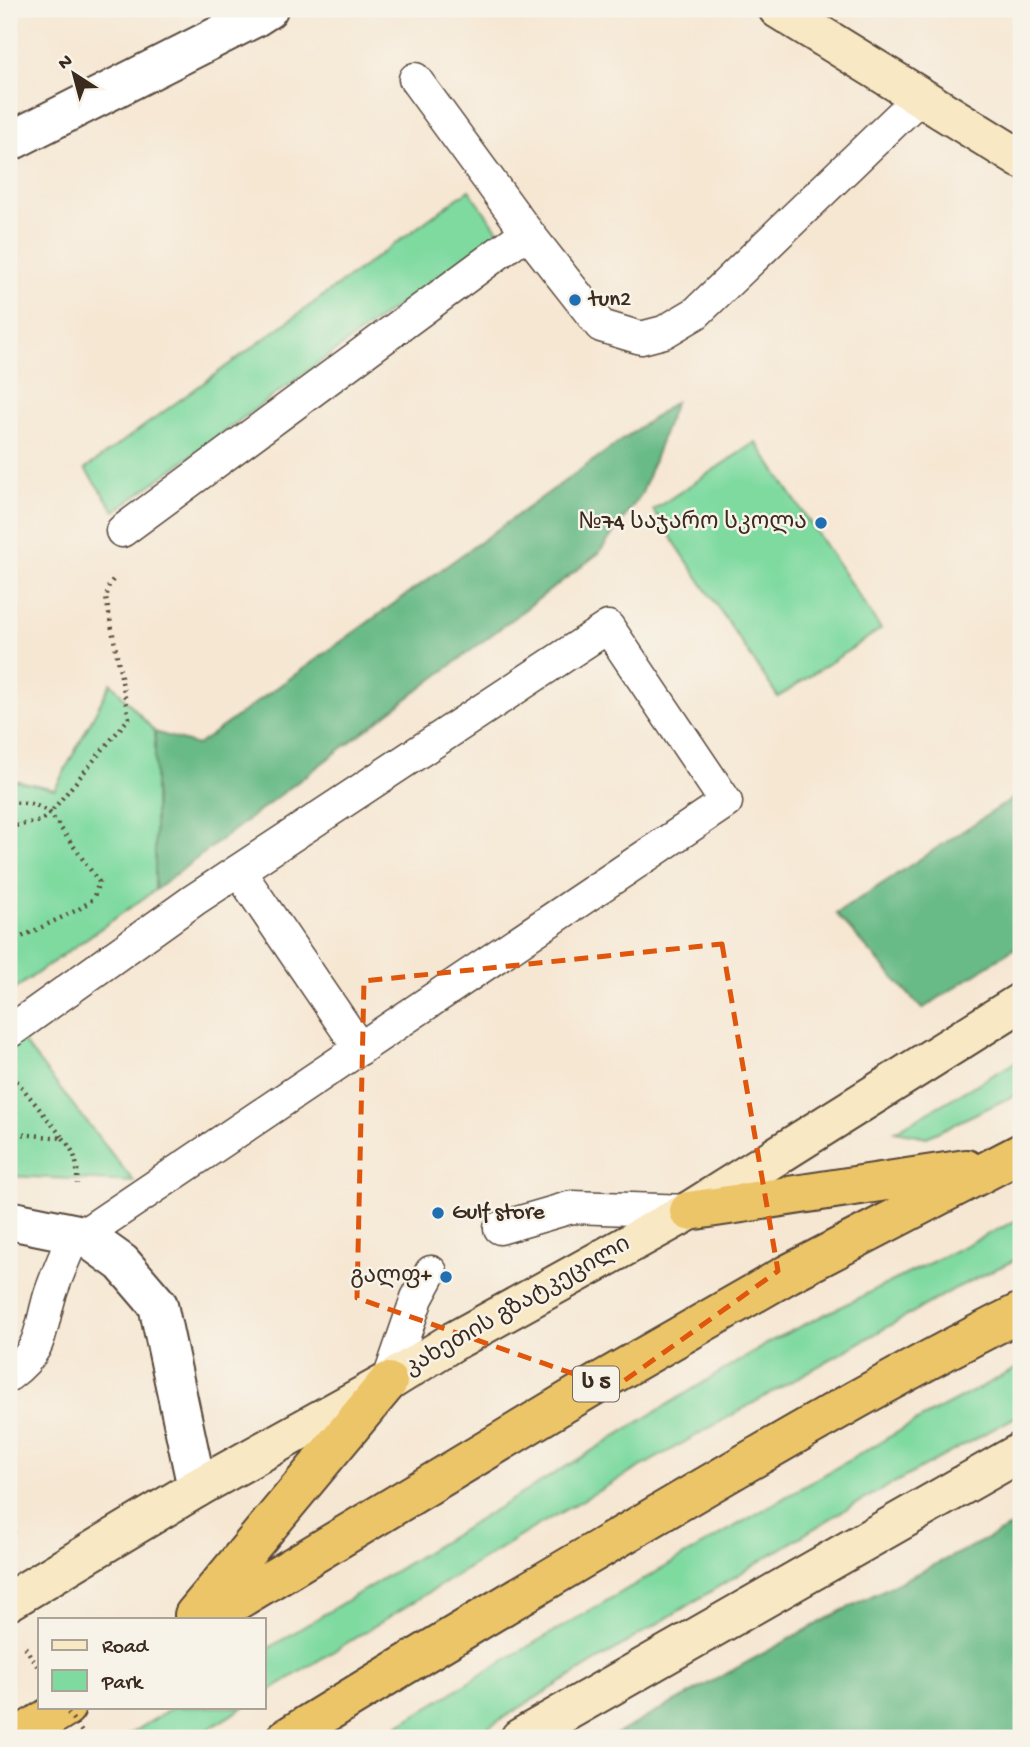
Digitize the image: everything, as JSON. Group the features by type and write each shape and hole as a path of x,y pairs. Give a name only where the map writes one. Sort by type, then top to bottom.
{"highway":[{"path":"689,1211 1008,1159"},
{"name":"ს 5","path":"208,1618 603,1380 788,1274 1008,1159"},
{"path":"286,1738 417,1656 736,1468 1021,1312"},
{"path":"191,1618 388,1382"},
{"path":"16,1738 63,1708"}],"street":[{"path":"9,142 268,9"},
{"path":"778,9 1021,159"},
{"name":"კახეთის გზატკეცილი","path":"9,1601 197,1488 689,1211 1021,1002"},
{"path":"9,1220 79,1234 122,1263 158,1305 197,1488"},
{"path":"520,1738 1021,1452"}],"lane":[{"path":"415,79 527,232 601,326 640,338 664,332 696,313 919,98"},
{"path":"122,531 527,232"},
{"path":"9,1032 194,900 608,627 726,802 360,1049 79,1234 50,1295 38,1342 25,1363 9,1375"},
{"path":"239,871 360,1049"},
{"path":"500,1227 572,1207 689,1211"},
{"path":"388,1382 417,1298 430,1272"}],"path":[{"path":"9,827 41,821 50,813 129,719 106,598 109,585 126,560 127,547 122,531"},
{"path":"9,803 30,802 50,813 99,882 93,899 79,909 9,943"},
{"path":"9,1070 63,1138 9,1133"},
{"path":"9,1516 13,1522 9,1525 20,1542"},
{"path":"66,1708 86,1738"}],"highlighted area":[{"path":"722,944 778,1271 614,1388 357,1298 364,981"}],"green space":[{"path":"469,190 499,232 115,511 85,469"},
{"path":"675,402 642,493 599,553 155,890 155,732 197,745"},
{"path":"756,442 881,629 778,697 653,510"},
{"path":"111,683 155,732 155,890 9,993 9,779 55,789"},
{"path":"1021,793 1021,944 922,1009 836,914"},
{"path":"9,1024 134,1182 9,1176"},
{"path":"1021,1059 1021,1092 927,1137 895,1131"},
{"path":"1021,1218 1021,1257 956,1288 535,1527 266,1693 266,1650 775,1339"},
{"path":"1021,1366 1021,1414 846,1509 470,1738 378,1738 515,1654 915,1422"},
{"path":"1021,1522 1021,1738 609,1738 839,1612"},
{"path":"172,1708 242,1708 194,1738 124,1738"}],"place":[{"name":"tun2","path":"575,300"},
{"name":"№74 საჯარო სკოლა","path":"821,523"},
{"name":"Gulf store","path":"438,1213"},
{"name":"გალფ+","path":"446,1277"}]}
